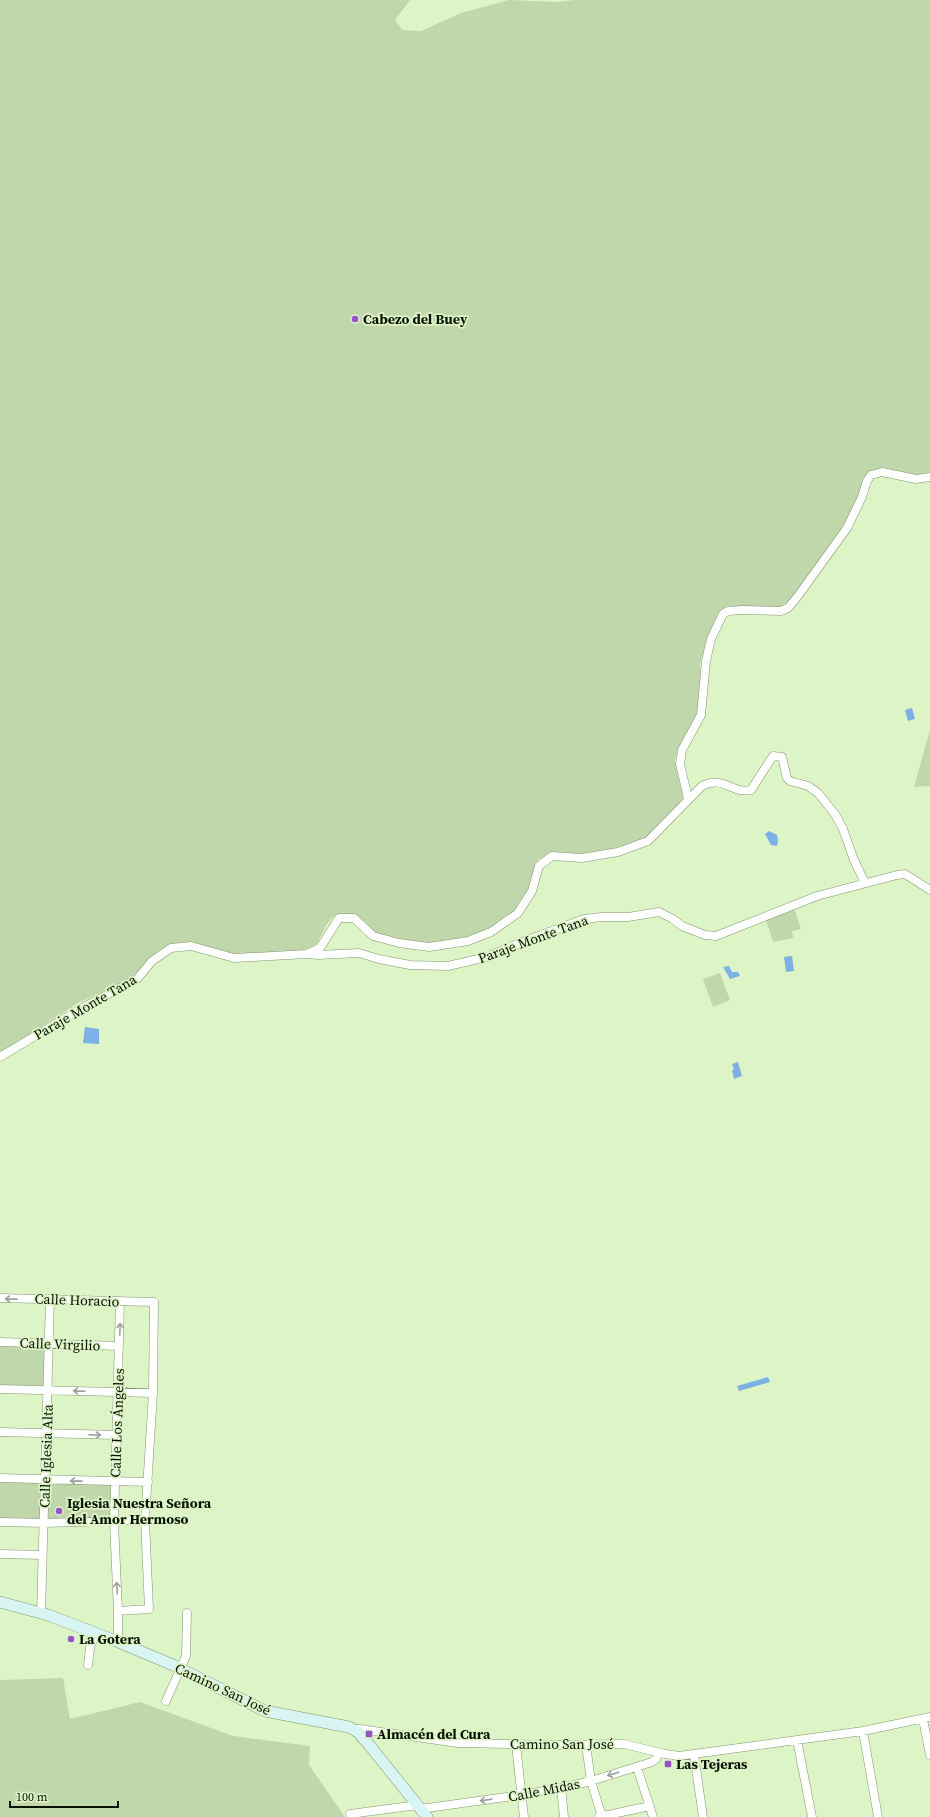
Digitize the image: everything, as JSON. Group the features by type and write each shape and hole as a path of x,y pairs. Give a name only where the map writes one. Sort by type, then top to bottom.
{"main road":[{"name":"Camino San José","path":"0,1602 41,1613 116,1641 181,1669 265,1711 333,1723 354,1729"},
{"path":"354,1729 362,1736 422,1810"}],"street":[{"path":"688,798 680,764 682,750 702,715 706,661 711,639 723,614 728,611 781,611 788,608 847,528 871,475 882,472 916,479 930,477"},
{"name":"Paraje Monte Tana","path":"307,954 320,948 339,918 354,918 373,936 399,944 429,947 468,941 491,932 518,913 532,891 539,866 552,856 582,858 618,852 648,841 688,798 702,786 714,782 721,782 744,791 751,790 774,756 782,757 790,781 808,786 818,793 835,814 865,883"},
{"name":"Paraje Monte Tana","path":"0,1057 82,1008 137,979 152,961 171,948 191,946 234,958 359,953 379,959 410,965 448,966 487,957 584,919 628,917 659,912 673,919 682,926 705,935 716,936 818,896 905,874 930,890"},
{"name":"Calle Horacio","path":"0,1298 154,1302 153,1393"},
{"name":"Calle Iglesia Alta","path":"41,1613 50,1299"},
{"name":"Calle Los Ángeles","path":"116,1641 118,1634 118,1611 114,1522 120,1301"},
{"name":"Calle Virgilio","path":"0,1342 119,1346"},
{"path":"0,1389 153,1393 145,1520 148,1609 118,1611"},
{"path":"0,1432 117,1435"},
{"path":"0,1478 148,1482"},
{"path":"0,1522 44,1523 145,1520"},
{"path":"0,1554 42,1555"},
{"path":"166,1701 187,1652 187,1613"},
{"path":"88,1665 90,1648 96,1633"},
{"path":"927,1718 930,1755"},
{"name":"Camino San José","path":"354,1729 445,1742 516,1745 624,1744 674,1756 864,1731 927,1718"},
{"path":"864,1731 878,1817"},
{"path":"797,1740 812,1817"},
{"path":"516,1745 524,1817"},
{"path":"586,1745 591,1781 601,1817 650,1806"},
{"name":"Calle Midas","path":"350,1814 422,1810 560,1788 591,1781 652,1762 660,1753"},
{"path":"694,1754 703,1817"},
{"path":"637,1767 653,1817"},
{"path":"560,1788 564,1817"}],"green space":[{"path":"0,0 410,0 395,20 402,30 421,31 461,13 509,0 557,2 576,0 930,0 930,472 910,476 875,472 847,520 791,600 780,607 727,606 718,613 700,664 701,685 697,714 689,733 678,748 675,760 683,798 674,811 656,829 642,840 613,849 583,854 557,854 538,859 528,895 515,911 489,929 467,938 441,944 390,939 373,931 362,920 349,915 334,916 327,924 315,947 300,951 240,956 192,944 165,949 157,953 130,979 78,1003 0,1053"},
{"path":"930,730 930,786 914,787"},
{"path":"794,908 801,929 792,931 793,938 773,942 766,920"},
{"path":"720,973 730,1000 713,1007 703,979"},
{"path":"0,1342 49,1344 48,1390 0,1389"},
{"path":"0,1478 115,1482 114,1522 0,1522"},
{"path":"63,1678 70,1719 140,1702 233,1736 310,1746 309,1765 345,1817 0,1817 0,1680"}],"water":[{"path":"912,708 915,719 908,721 905,710"},
{"path":"769,831 777,835 777,846 771,845 765,834"},
{"path":"792,956 794,971 786,972 784,957"},
{"path":"729,966 732,972 738,972 740,976 730,979 723,967"},
{"path":"85,1027 99,1029 99,1044 83,1043"},
{"path":"738,1062 742,1076 734,1079 732,1064"},
{"path":"768,1377 770,1382 739,1391 737,1386"}],"place":[{"name":"Cabezo del Buey","path":"355,319"},
{"name":"Iglesia Nuestra Señora del Amor Hermoso","path":"59,1511"},
{"name":"La Gotera","path":"71,1639"},
{"name":"Almacén del Cura","path":"369,1734"},
{"name":"Las Tejeras","path":"668,1764"}]}
